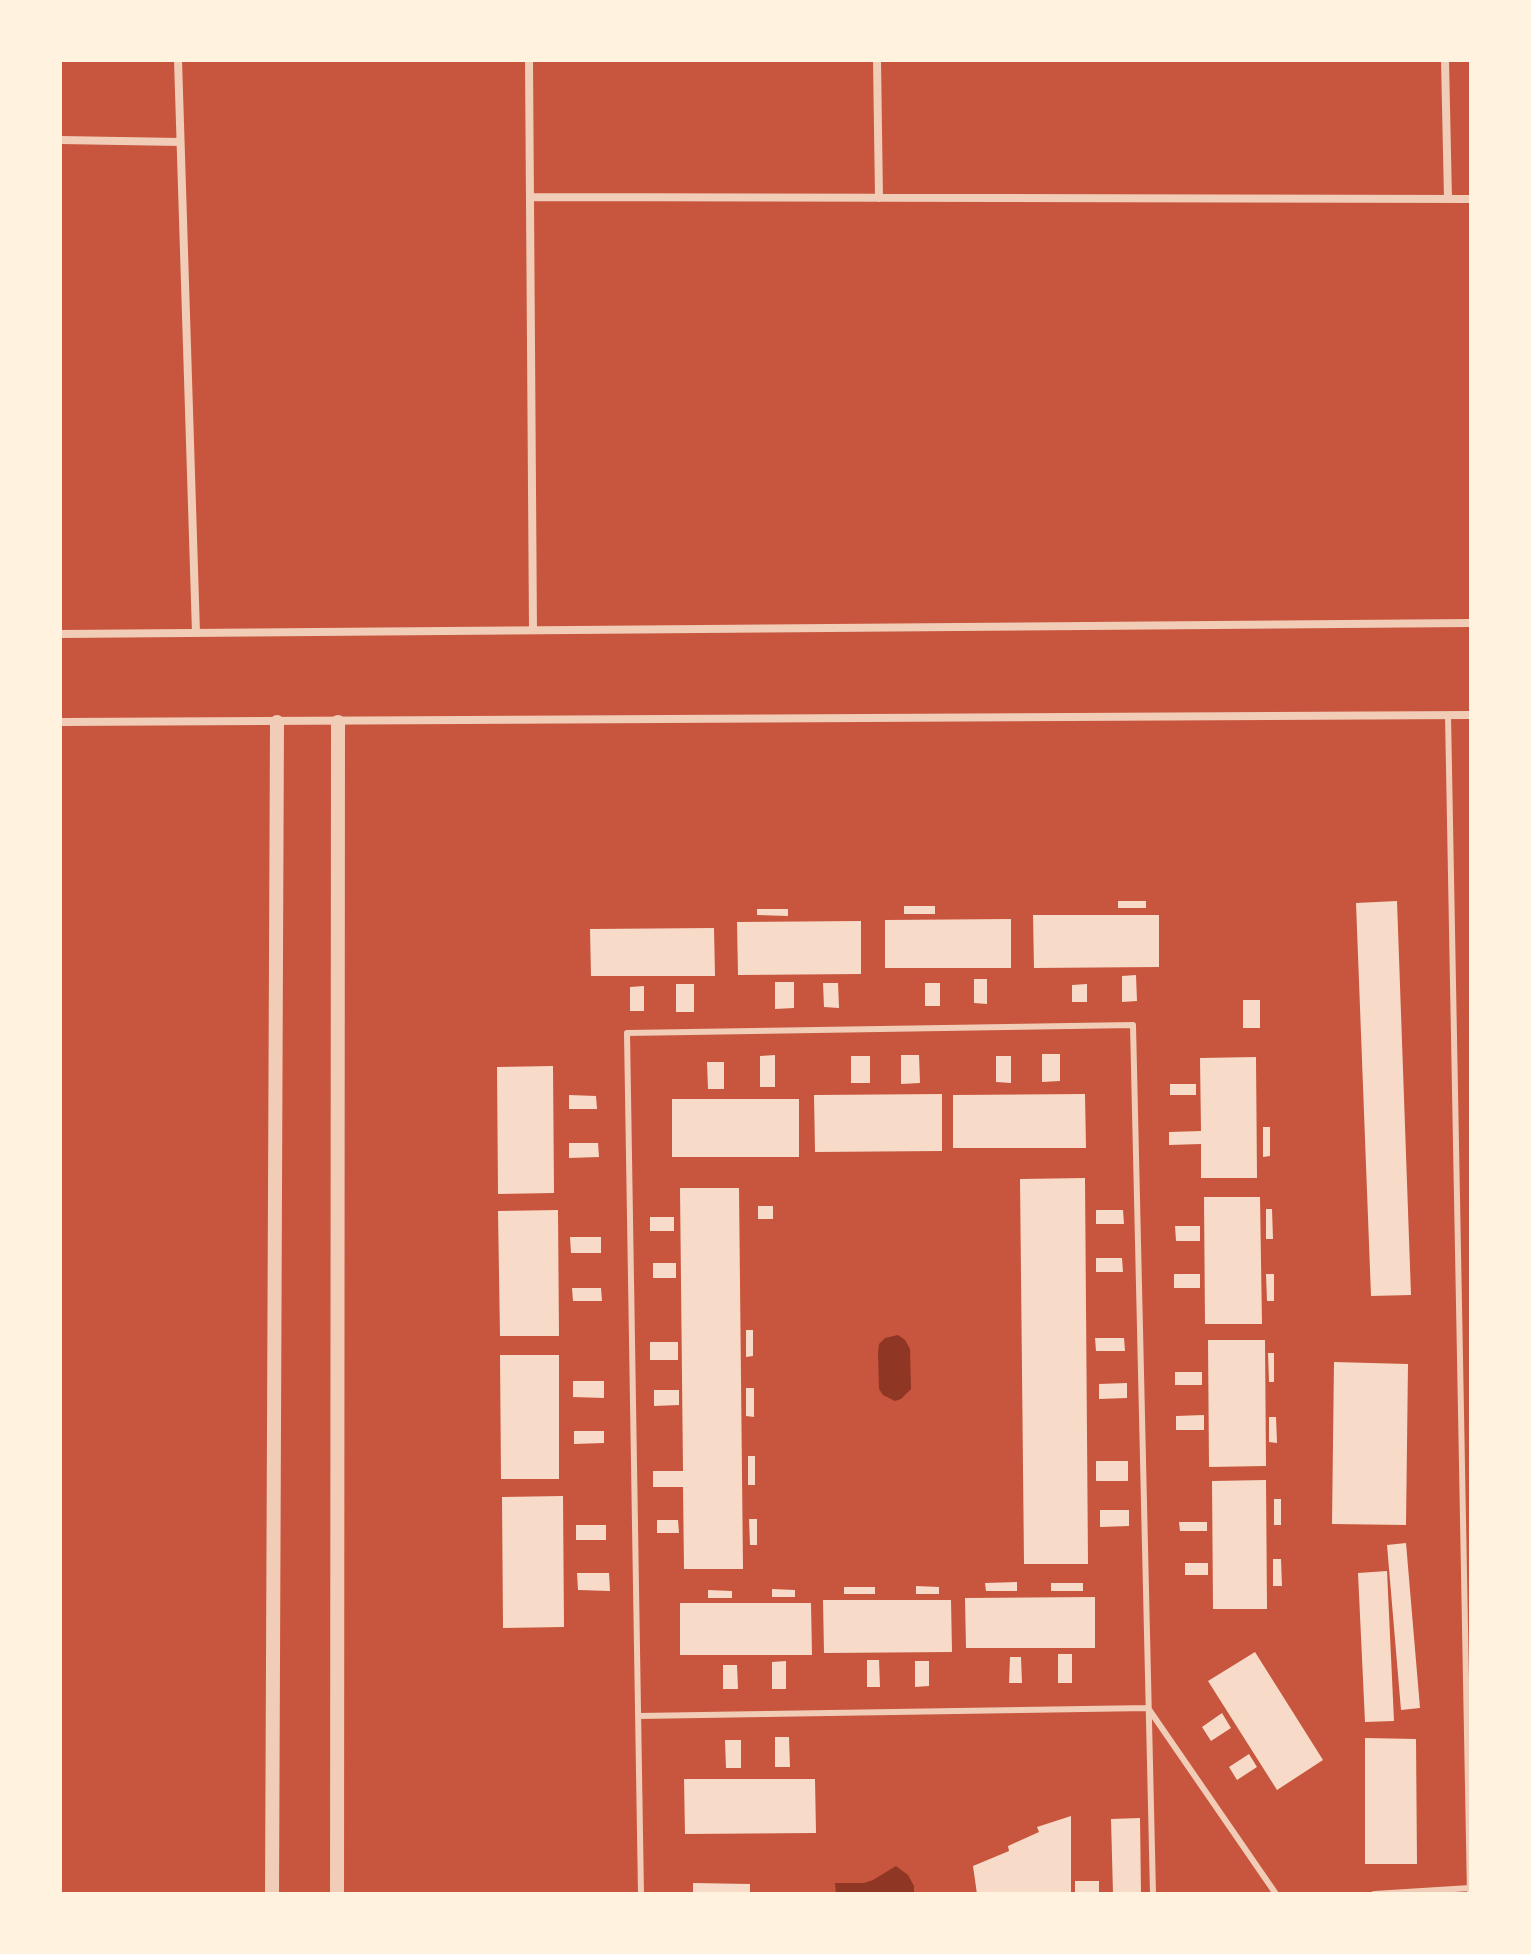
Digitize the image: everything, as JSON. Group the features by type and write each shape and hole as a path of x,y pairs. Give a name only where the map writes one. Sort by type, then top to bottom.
{"street":[{"path":"178,60 196,633"},
{"path":"529,60 533,630"},
{"path":"877,60 879,198"},
{"path":"1445,60 1448,199"},
{"path":"60,140 180,142"},
{"path":"530,197 1471,199"},
{"path":"60,634 1471,623"},
{"path":"60,722 1471,715"},
{"path":"272,1894 277,722"},
{"path":"337,1894 338,722"}],"lane":[{"path":"1374,1894 1470,1891 1448,715"},
{"path":"641,1894 627,1033 1133,1025 1153,1894"},
{"path":"638,1716 1148,1708"},
{"path":"1148,1708 1276,1894"}],"shaded area":[{"path":"898,1335 910,1349 911,1389 895,1401 879,1389 878,1353 879,1344 885,1338"},
{"path":"896,1866 908,1875 914,1886 914,1894 836,1894 835,1883 864,1883"}],"building":[{"path":"1118,901 1146,901 1146,908 1118,908"},
{"path":"1397,901 1411,1295 1371,1296 1356,903"},
{"path":"904,906 935,906 935,914 904,914"},
{"path":"757,909 788,909 788,916 757,915"},
{"path":"1033,915 1159,915 1159,967 1034,968"},
{"path":"1011,919 1011,968 885,968 885,920"},
{"path":"861,921 861,974 738,975 737,922"},
{"path":"714,928 715,976 591,976 590,929"},
{"path":"1136,975 1137,1001 1122,1002 1122,976"},
{"path":"974,979 987,979 987,1004 974,1003"},
{"path":"775,982 794,982 794,1008 775,1009"},
{"path":"823,983 838,983 839,1008 824,1007"},
{"path":"925,983 940,983 940,1006 925,1006"},
{"path":"676,984 694,984 694,1012 676,1012"},
{"path":"1087,984 1087,1002 1072,1002 1072,985"},
{"path":"644,986 644,1011 630,1011 630,987"},
{"path":"1243,1000 1260,1000 1260,1028 1243,1028"},
{"path":"1042,1054 1060,1054 1060,1081 1042,1082"},
{"path":"775,1055 775,1087 760,1087 760,1056"},
{"path":"901,1055 919,1055 920,1083 901,1084"},
{"path":"851,1056 870,1056 870,1083 851,1083"},
{"path":"996,1056 1011,1056 1011,1083 996,1082"},
{"path":"1256,1057 1257,1178 1201,1178 1201,1144 1169,1145 1169,1132 1201,1131 1200,1058"},
{"path":"707,1062 724,1062 724,1089 708,1089"},
{"path":"553,1066 554,1193 498,1194 497,1067"},
{"path":"1170,1084 1196,1084 1196,1095 1170,1095"},
{"path":"942,1094 942,1151 815,1152 814,1095"},
{"path":"1085,1094 1086,1148 953,1148 953,1095"},
{"path":"569,1095 596,1096 597,1109 569,1109"},
{"path":"672,1099 799,1099 799,1157 672,1157"},
{"path":"1263,1127 1270,1127 1270,1156 1263,1157"},
{"path":"569,1143 598,1143 599,1157 569,1158"},
{"path":"1085,1178 1088,1564 1024,1564 1020,1179"},
{"path":"680,1188 739,1188 743,1569 684,1569 683,1487 653,1487 653,1471 683,1471"},
{"path":"1204,1197 1260,1197 1262,1324 1205,1324"},
{"path":"758,1206 773,1206 773,1219 758,1219"},
{"path":"1266,1209 1272,1209 1273,1239 1266,1239"},
{"path":"558,1210 559,1336 500,1336 498,1211"},
{"path":"1096,1210 1123,1210 1124,1224 1096,1224"},
{"path":"650,1217 674,1217 674,1231 650,1231"},
{"path":"1175,1226 1200,1226 1200,1241 1176,1241"},
{"path":"570,1237 601,1237 601,1253 571,1253"},
{"path":"1096,1258 1122,1258 1123,1272 1096,1272"},
{"path":"653,1263 676,1263 676,1278 653,1278"},
{"path":"1174,1274 1200,1274 1200,1288 1174,1288"},
{"path":"1266,1274 1274,1274 1274,1301 1267,1301"},
{"path":"572,1288 601,1288 602,1301 573,1301"},
{"path":"746,1330 753,1330 753,1356 746,1357"},
{"path":"1095,1338 1124,1338 1125,1351 1096,1351"},
{"path":"1208,1340 1265,1340 1266,1466 1209,1467"},
{"path":"650,1342 678,1342 678,1360 650,1360"},
{"path":"1268,1353 1274,1353 1274,1382 1269,1382"},
{"path":"500,1355 559,1355 559,1479 501,1479"},
{"path":"1334,1362 1408,1364 1406,1525 1332,1524"},
{"path":"1175,1372 1202,1372 1202,1385 1175,1385"},
{"path":"573,1381 604,1381 604,1398 573,1397"},
{"path":"1127,1383 1127,1398 1099,1399 1099,1384"},
{"path":"746,1388 754,1388 754,1417 746,1416"},
{"path":"654,1390 679,1390 679,1405 654,1406"},
{"path":"1204,1415 1204,1430 1176,1430 1176,1416"},
{"path":"1269,1417 1276,1417 1277,1443 1269,1442"},
{"path":"574,1431 604,1431 604,1443 574,1444"},
{"path":"748,1456 755,1456 755,1485 748,1485"},
{"path":"1096,1461 1128,1461 1128,1481 1096,1481"},
{"path":"1266,1480 1267,1609 1213,1609 1212,1481"},
{"path":"563,1496 564,1627 503,1628 502,1497"},
{"path":"1274,1499 1281,1499 1281,1525 1274,1525"},
{"path":"1100,1510 1129,1510 1129,1526 1100,1527"},
{"path":"749,1519 757,1519 757,1545 750,1545"},
{"path":"657,1520 678,1520 679,1533 657,1533"},
{"path":"1179,1522 1207,1522 1207,1531 1180,1531"},
{"path":"576,1525 606,1525 606,1540 576,1540"},
{"path":"1406,1543 1420,1708 1401,1710 1387,1545"},
{"path":"1273,1559 1281,1559 1282,1586 1273,1586"},
{"path":"1185,1563 1208,1563 1208,1575 1185,1575"},
{"path":"1387,1571 1394,1721 1365,1722 1358,1573"},
{"path":"577,1573 609,1573 610,1591 578,1590"},
{"path":"1017,1582 1017,1591 986,1591 985,1583"},
{"path":"1051,1583 1083,1583 1083,1591 1051,1591"},
{"path":"916,1586 939,1587 939,1594 916,1594"},
{"path":"844,1587 875,1587 875,1594 844,1594"},
{"path":"772,1589 795,1590 795,1597 772,1597"},
{"path":"708,1590 732,1591 732,1598 708,1598"},
{"path":"1095,1597 1095,1648 966,1648 965,1598"},
{"path":"823,1600 951,1600 952,1652 824,1653"},
{"path":"680,1603 811,1603 812,1655 680,1655"},
{"path":"1255,1652 1323,1760 1277,1790 1208,1681"},
{"path":"1058,1654 1072,1654 1072,1683 1058,1683"},
{"path":"1010,1657 1021,1657 1022,1683 1009,1683"},
{"path":"867,1660 879,1660 880,1687 867,1687"},
{"path":"786,1661 786,1689 772,1689 772,1662"},
{"path":"915,1661 929,1661 929,1686 915,1687"},
{"path":"723,1665 737,1665 738,1689 723,1689"},
{"path":"1222,1713 1231,1728 1211,1741 1202,1727"},
{"path":"775,1737 789,1737 790,1767 775,1767"},
{"path":"1365,1738 1416,1739 1417,1864 1365,1864"},
{"path":"725,1740 741,1740 741,1768 726,1768"},
{"path":"1249,1754 1257,1767 1237,1780 1229,1767"},
{"path":"684,1779 815,1779 816,1833 685,1834"},
{"path":"1071,1816 1071,1894 977,1894 973,1866 1009,1851 1008,1846 1039,1832 1037,1827"},
{"path":"1140,1818 1141,1894 1113,1894 1111,1819"},
{"path":"1075,1881 1099,1881 1099,1894 1075,1894"},
{"path":"693,1883 750,1884 750,1894 693,1894"}]}
